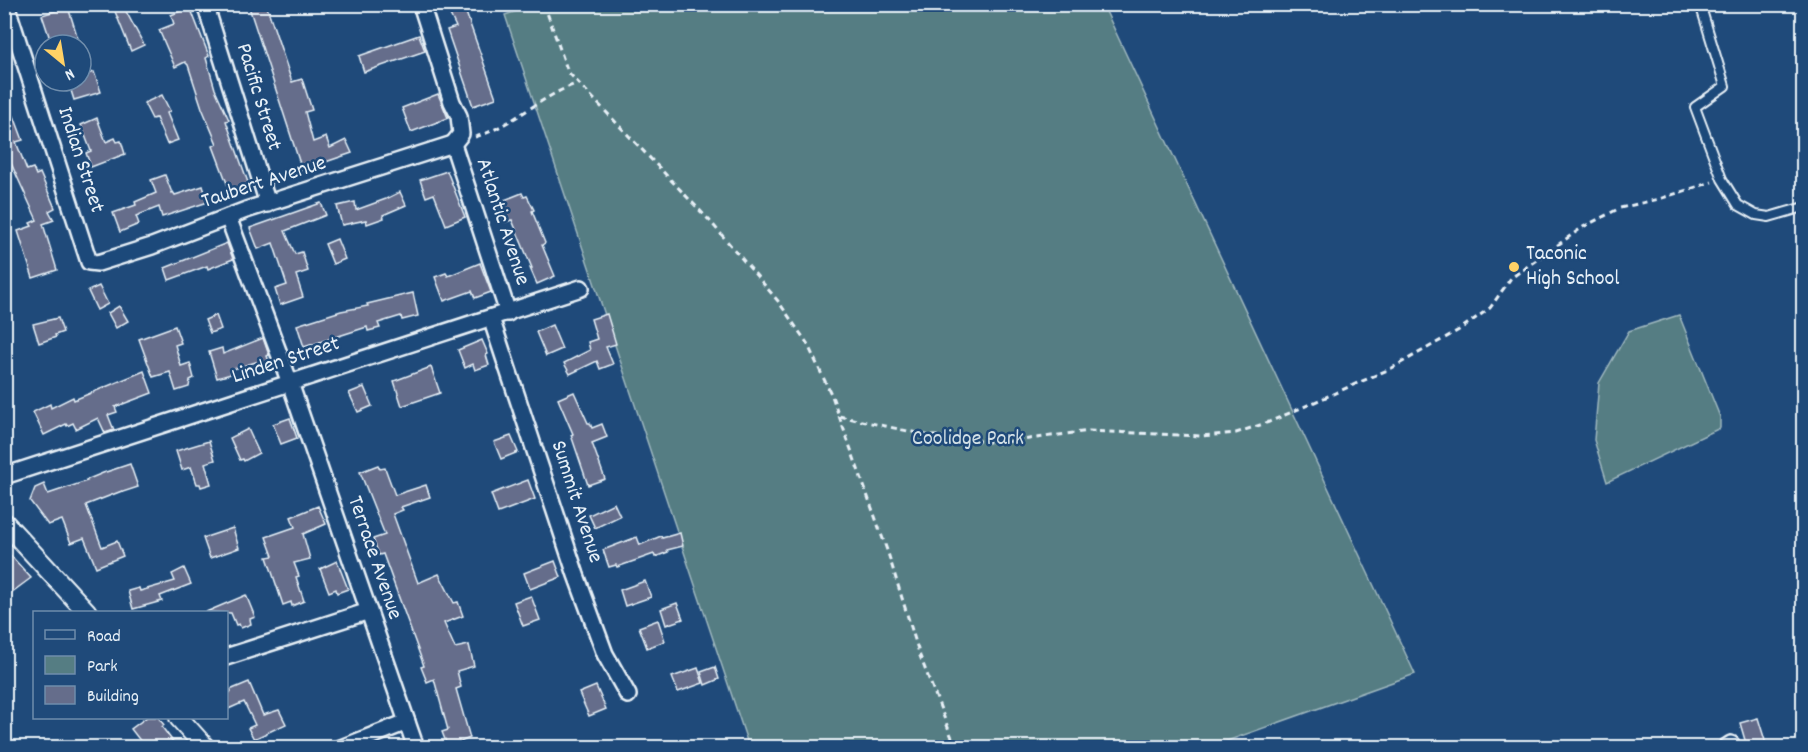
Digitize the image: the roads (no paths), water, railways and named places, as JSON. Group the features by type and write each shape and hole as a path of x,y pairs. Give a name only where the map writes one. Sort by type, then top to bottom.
{"street":[{"name":"Indian Street","path":"6,4 89,262"},
{"name":"Pacific Street","path":"205,4 268,204"},
{"path":"421,4 452,102 459,116 461,134 453,144"},
{"name":"Taubert Avenue","path":"89,262 98,262 152,246 228,217 453,144"},
{"name":"Atlantic Avenue","path":"453,144 508,314"},
{"name":"Terrace Avenue","path":"228,217 290,383 416,747"},
{"name":"Linden Street","path":"4,476 508,314 581,288"},
{"name":"Summit Avenue","path":"491,318 587,605 605,654 628,695"},
{"path":"4,522 86,611"},
{"path":"228,656 369,611"},
{"path":"181,719 206,747"},
{"path":"341,747 407,722"}],"lane":[{"path":"1700,4 1725,86 1695,107 1722,178 1738,206 1756,215 1769,217 1803,207"}],"place":[{"name":"Taconic High School","path":"1514,267"}],"park label":[{"name":"Coolidge Park","path":"968,439"}]}
